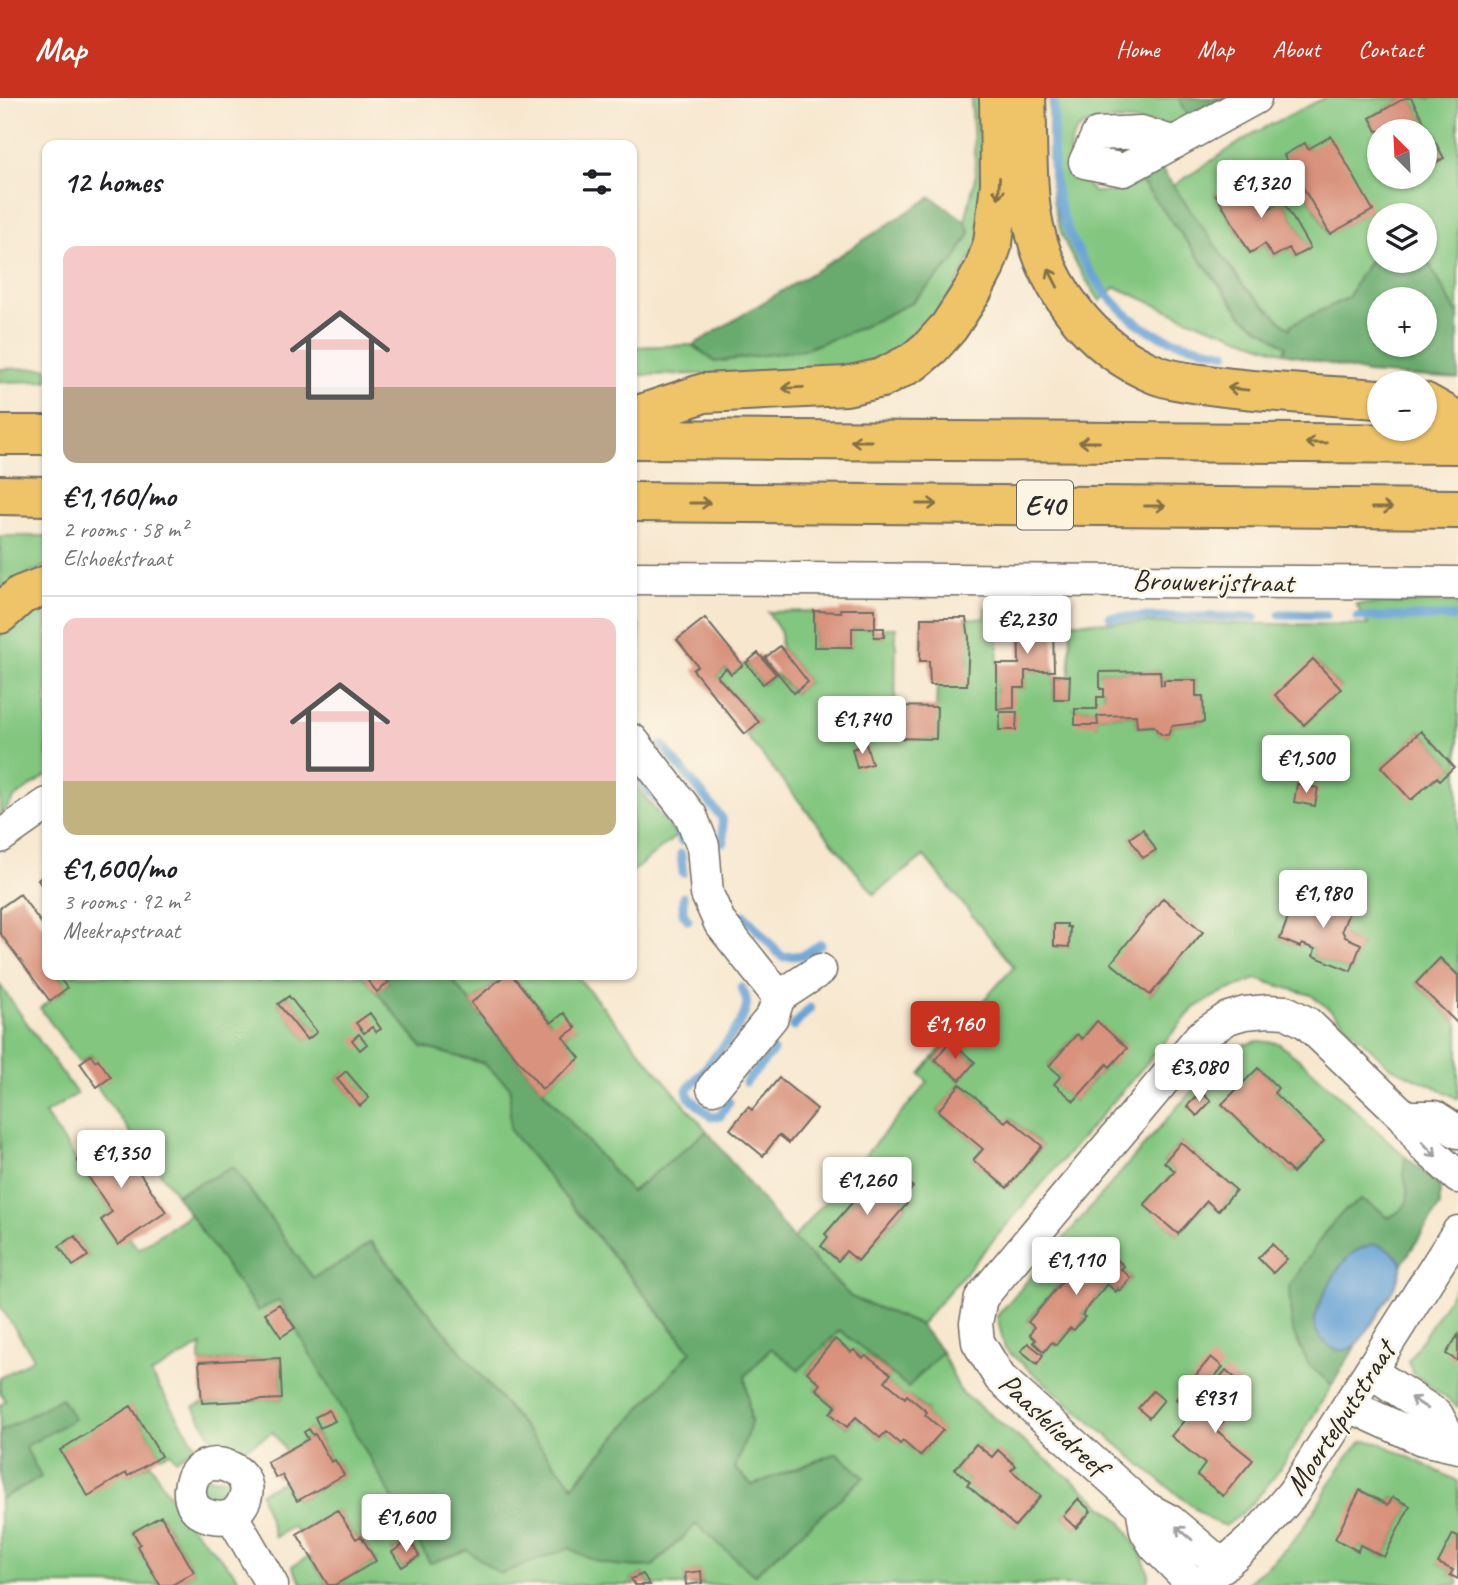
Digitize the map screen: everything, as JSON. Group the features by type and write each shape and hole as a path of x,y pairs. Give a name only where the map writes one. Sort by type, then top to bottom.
{"highway":[{"path":"637,414 704,393 846,386 882,377 913,362 931,347 949,327 973,290 993,243 1000,184 999,98"},
{"path":"1026,98 1031,209 1035,231 1048,270 1059,291 1087,327 1103,342 1158,375 1191,383 1240,390 1367,398"},
{"path":"1437,409 1458,421"},
{"path":"0,435 42,435"},
{"name":"E40","path":"637,439 1458,444"},
{"path":"0,495 42,496"},
{"name":"E40","path":"637,502 1458,509"},
{"path":"0,614 22,595 42,587"}],"street":[{"path":"1174,143 1255,98"},
{"name":"Brouwerijstraat","path":"637,578 1458,583"},
{"path":"637,746 691,816 703,846 707,894 720,923 779,997"},
{"path":"0,837 42,808"},
{"path":"713,1088 772,1017 779,997 820,970"},
{"name":"Paasleliedreef","path":"1212,1575 1170,1521 1142,1506 1000,1378 978,1342 976,1323 981,1298 1200,1037 1228,1018 1245,1013 1286,1012 1307,1023 1405,1117 1424,1146 1458,1177"},
{"path":"1405,1117 1435,1117 1458,1132"},
{"name":"Moortelputstraat","path":"1212,1575 1257,1535 1293,1493 1458,1232"},
{"path":"1371,1372 1437,1415 1456,1446"},
{"path":"1350,1406 1422,1438 1456,1446"},
{"path":"1142,1506 1146,1531 1155,1546 1194,1585"},
{"path":"232,1516 272,1585"}],"green space":[{"path":"971,98 982,98 986,139 979,242 935,325 881,361 851,368 791,373 637,375 637,347 693,345 715,362 806,349 860,328 911,303 954,261 970,234 965,221 976,174"},
{"path":"1050,98 1179,98 1190,120 1178,125 1117,121 1086,124 1072,139 1070,153 1073,166 1079,177 1094,192 1116,192 1142,182 1243,317 1287,346 1284,353 1186,318 1116,287 1100,301 1070,251 1055,211 1049,153"},
{"path":"1179,98 1232,98 1190,120"},
{"path":"1324,98 1405,98 1367,119 1367,189 1437,189 1437,162 1443,158 1437,147 1437,119 1422,119 1411,98 1458,98 1458,315 1434,273 1437,273 1437,203 1367,203 1367,205 1305,144 1285,155 1329,234 1367,213 1367,265 1348,298 1292,324 1290,329 1244,286 1173,186 1254,133","holes":["1249,175 1269,209 1283,201 1310,248 1295,257 1289,248 1273,257 1265,244 1250,253 1216,195"]},
{"path":"1162,170 1244,286 1290,329 1292,324 1348,298 1367,266 1367,273 1434,273 1458,315 1458,379 1437,378 1437,371 1367,373 1284,353 1286,346 1244,317 1142,182"},
{"path":"931,197 965,221 970,233 954,261 911,303 860,328 806,349 715,362 693,345 820,268"},
{"path":"42,368 42,381 0,382 0,369"},
{"path":"0,536 42,536 42,568 0,592"},
{"path":"1458,602 1458,975 1440,958 1416,983 1458,1024 1458,1099 1390,1067 1333,1012 1311,995 1256,979 1221,993 1194,1008 920,1325 851,1297 793,1239 928,1082 920,1074 1014,967 924,856 874,894 745,734 759,722 717,676 726,668 731,673 746,663 763,684 776,674 794,693 808,682 780,646 781,633 768,612 814,611 814,647 851,647 852,628 874,628 875,637 884,637 884,628 896,628 895,738 935,739 937,685 968,664 966,618 985,619 985,608 998,609 997,708 1014,688 1025,688 1025,671 1054,671 1054,699 1069,699 1071,622 1368,625 1356,604","holes":["1313,660 1341,688 1304,725","1160,671 1161,685 1164,685 1165,680 1196,680 1196,696 1203,696 1203,722 1172,726 1166,735 1154,726 1137,727 1136,715 1097,716 1097,725 1075,709 1097,709 1104,697 1100,672","1421,731 1454,767 1440,780 1437,777 1382,767","1143,829 1156,850 1143,858 1130,838","1327,891 1353,901 1342,930 1345,937 1361,944 1351,971 1313,956 1315,949 1302,944 1300,947 1280,939 1296,898 1321,907","1163,898 1203,932 1150,995 1134,932","1054,924 1066,924 1069,927 1069,947 1054,946","1097,1022 1126,1047 1074,1101 1055,1084 1061,1076 1049,1065 1077,1034 1082,1039","950,1041 974,1061 960,1080 935,1060","960,1084 1005,1122 1010,1118 1042,1146 1007,1188 973,1160 983,1149 938,1111","894,1171 912,1187 902,1200 907,1205 858,1261 846,1251 837,1261 821,1246 828,1237 825,1234 875,1177 883,1183"]},
{"path":"42,604 42,778 15,797 0,816 0,632"},
{"path":"637,787 676,836 637,868"},
{"path":"61,980 367,980 422,1047 483,1063 511,1088 510,1130 691,1352 572,1486 371,1242 350,1258 313,1278 234,1168 176,1194 97,1087 95,1061 91,1055 80,1063 40,1008 67,988","holes":["288,996 317,1031 307,1040 278,1004","345,1072 369,1098 360,1105 337,1079"]},
{"path":"387,980 452,980 631,1192 707,1131 793,1239 851,1297 920,1325 942,1352 908,1387 840,1330 799,1370 771,1348 745,1376 751,1423 735,1468 752,1485 837,1453 864,1477 754,1575 696,1524 653,1566 610,1564 589,1558 570,1548 500,1574 467,1550 430,1563 279,1300 258,1311 176,1195 233,1167 313,1278 350,1258 370,1242 573,1486 691,1351 510,1130 510,1087 483,1063 422,1047 377,992 389,982"},
{"path":"452,980 499,980 471,1003"},
{"path":"516,980 580,980 707,1131 631,1193 542,1089 579,1058 563,1037 575,1028 551,1023"},
{"path":"0,985 77,1094 45,1114 112,1212 101,1220 118,1244 129,1237 138,1249 190,1214 258,1311 279,1299 430,1563 468,1550 500,1573 570,1548 589,1558 610,1564 653,1566 696,1524 754,1575 863,1477 837,1453 752,1486 735,1468 751,1423 745,1376 771,1348 800,1369 840,1330 908,1387 942,1352 960,1391 1121,1522 1141,1554 1149,1574 1146,1585 689,1585 702,1583 700,1571 685,1574 686,1585 650,1585 643,1574 631,1579 635,1585 335,1585 376,1561 361,1536 356,1539 337,1510 297,1534 293,1526 275,1537 260,1493 285,1480 297,1501 343,1475 336,1461 331,1462 316,1434 313,1435 309,1429 305,1432 308,1439 286,1452 273,1432 244,1449 213,1440 194,1407 202,1403 282,1399 280,1358 199,1362 202,1345 151,1374 196,1446 176,1460 170,1452 161,1456 131,1407 126,1473 128,1476 150,1463 181,1516 235,1573 242,1585 172,1585 194,1572 161,1516 133,1532 140,1544 137,1546 160,1585 0,1585 0,1499 41,1477 25,1447 61,1398 0,1432 0,1405 6,1401 0,1392 0,1378 34,1358 0,1306","holes":["75,1236 88,1256 73,1266 60,1246","835,1339 851,1352 854,1350 863,1358 866,1356 891,1374 885,1381 905,1398 908,1395 927,1411 925,1415 942,1430 920,1456 903,1441 900,1444 886,1432 880,1438 856,1417 847,1427 830,1413 836,1406 816,1389 820,1384 807,1372","976,1444 992,1457 998,1451 1015,1465 1011,1470 1041,1496 1015,1526 968,1485 970,1482 955,1469","1078,1500 1091,1511 1076,1528 1063,1516","410,1541 419,1556 402,1567 392,1551"]},
{"path":"1257,1041 1278,1043 1306,1065 1406,1157 1409,1195 1404,1208 1385,1219 1325,1232 1289,1287 1292,1330 1309,1365 1332,1385 1271,1481 1241,1514 1225,1526 1208,1519 1152,1474 1005,1349 997,1316 1179,1105 1233,1048","holes":["1258,1068 1278,1088 1274,1093 1324,1141 1293,1173 1223,1105","1181,1142 1236,1190 1218,1211 1207,1201 1178,1234 1145,1205 1175,1171 1164,1162","1092,1245 1112,1262 1115,1258 1124,1266 1121,1269 1131,1278 1120,1291 1118,1289 1116,1292 1107,1284 1082,1315 1085,1318 1074,1330 1070,1328 1056,1345 1052,1342 1044,1352 1033,1343 1036,1340 1030,1335 1034,1327 1028,1321 1075,1266 1083,1261 1081,1258"]},
{"path":"1406,1157 1440,1187 1440,1206 1402,1264 1396,1255 1341,1265 1321,1300 1315,1320 1316,1329 1325,1341 1345,1350 1355,1347 1332,1385 1309,1365 1292,1330 1289,1287 1325,1232 1343,1212 1361,1200 1380,1210 1388,1218 1405,1205 1408,1198 1404,1176"},
{"path":"1458,1284 1458,1407 1413,1373 1408,1361"},
{"path":"61,1398 74,1419 25,1447 41,1477 0,1499 0,1432"},
{"path":"1363,1441 1378,1442 1458,1481 1458,1536 1453,1534 1439,1563 1453,1570 1450,1574 1458,1579 1458,1585 1245,1585 1301,1531 1339,1469","holes":["1360,1491 1388,1505 1393,1497 1410,1506 1384,1557 1360,1545 1358,1550"]},
{"path":"203,1478 230,1479 230,1502 209,1507 200,1483"},
{"path":"310,1556 328,1585 303,1585 292,1566"}],"water":[{"path":"1373,1244 1387,1248 1402,1264 1398,1278 1362,1338 1350,1348 1336,1350 1324,1342 1316,1331 1317,1312 1326,1290 1344,1262 1354,1252"}],"building":[{"path":"1405,98 1411,98 1423,119 1371,119"},
{"path":"1331,136 1369,203 1367,213 1330,234 1284,155 1305,143 1308,149"},
{"path":"1437,145 1444,158 1437,162"},
{"path":"1249,175 1269,209 1283,201 1310,248 1294,257 1289,248 1273,257 1265,244 1250,253 1216,194"},
{"path":"840,609 875,609 875,628 884,628 884,637 874,637 874,628 852,628 852,647 814,647 814,611 841,612"},
{"path":"1018,612 1049,612 1049,630 1053,630 1054,671 1025,671 1025,688 1014,688 1014,708 997,709 997,664 1019,664"},
{"path":"705,618 743,665 731,674 726,668 717,676 759,722 745,734 693,670 698,666 677,640"},
{"path":"921,618 966,618 969,638 967,685 930,685 929,661 920,661"},
{"path":"780,646 808,682 794,693 765,658"},
{"path":"758,653 776,674 763,684 746,663"},
{"path":"1313,659 1341,689 1304,725 1275,695"},
{"path":"1160,671 1161,685 1164,685 1164,680 1196,680 1196,696 1203,696 1204,722 1172,726 1168,735 1158,732 1154,726 1137,727 1136,715 1097,716 1098,725 1075,725 1075,709 1097,709 1097,697 1104,697 1104,689 1100,689 1100,672"},
{"path":"1054,675 1070,676 1069,699 1054,699"},
{"path":"896,706 937,707 936,739 895,738"},
{"path":"1000,712 1017,712 1016,730 999,730"},
{"path":"1421,731 1454,767 1440,780 1437,777 1411,800 1381,767"},
{"path":"866,744 872,764 857,768 852,749"},
{"path":"1297,784 1318,788 1315,806 1294,802"},
{"path":"1143,829 1156,850 1143,858 1130,838"},
{"path":"1327,891 1353,902 1342,930 1345,937 1361,944 1351,971 1313,956 1315,949 1302,944 1300,947 1280,939 1296,897 1321,907"},
{"path":"20,894 42,924 42,980 61,980 67,988 50,1001 0,933 0,908"},
{"path":"1163,898 1203,932 1150,995 1111,963"},
{"path":"1054,924 1067,924 1067,927 1070,927 1069,947 1054,946"},
{"path":"1440,958 1458,975 1458,1024 1416,983"},
{"path":"367,980 387,980 389,982 377,992"},
{"path":"499,980 516,980 551,1023 564,1013 576,1028 563,1037 580,1058 542,1089 471,1003"},
{"path":"289,996 317,1032 307,1040 278,1004"},
{"path":"370,1013 381,1029 376,1032 372,1027 364,1033 356,1023"},
{"path":"1097,1021 1127,1048 1110,1067 1107,1064 1074,1101 1054,1084 1061,1076 1049,1066 1077,1034 1082,1039"},
{"path":"359,1034 367,1044 360,1050 352,1040"},
{"path":"950,1041 975,1062 960,1080 935,1060"},
{"path":"91,1055 95,1061 98,1059 111,1077 97,1087 80,1063"},
{"path":"1258,1068 1278,1088 1274,1093 1324,1141 1293,1173 1222,1104"},
{"path":"346,1071 369,1098 360,1106 337,1079"},
{"path":"779,1078 817,1109 789,1143 779,1135 763,1156 730,1129 748,1107 752,1110"},
{"path":"960,1084 1005,1122 1009,1118 1042,1146 1007,1188 973,1160 983,1149 938,1111"},
{"path":"1201,1092 1211,1101 1197,1116 1187,1106"},
{"path":"114,1135 166,1212 118,1245 101,1220 112,1212 77,1160"},
{"path":"1181,1142 1236,1190 1218,1211 1207,1201 1178,1234 1144,1205 1175,1171 1164,1162"},
{"path":"894,1171 913,1187 902,1200 907,1204 858,1261 846,1251 838,1261 821,1246 828,1237 825,1234 875,1176 883,1183"},
{"path":"75,1236 88,1256 73,1266 59,1246"},
{"path":"1272,1244 1287,1259 1273,1273 1258,1258"},
{"path":"1092,1245 1112,1262 1115,1258 1124,1266 1121,1269 1131,1278 1116,1292 1107,1284 1082,1315 1085,1317 1074,1330 1070,1328 1056,1345 1052,1342 1044,1352 1033,1342 1036,1340 1030,1335 1034,1327 1028,1322 1075,1266 1083,1261 1081,1259"},
{"path":"279,1304 295,1328 281,1337 265,1313"},
{"path":"1458,1335 1458,1361 1446,1354"},
{"path":"835,1339 851,1352 854,1350 863,1358 866,1356 891,1374 885,1381 905,1398 907,1395 943,1430 920,1456 903,1441 900,1444 886,1432 880,1438 856,1417 847,1427 830,1413 836,1406 816,1389 820,1384 807,1372"},
{"path":"1028,1343 1043,1355 1037,1364 1021,1351"},
{"path":"1211,1357 1223,1367 1187,1408 1176,1399"},
{"path":"280,1358 282,1399 202,1403 199,1362"},
{"path":"1226,1370 1249,1390 1216,1430 1253,1460 1223,1496 1197,1475 1205,1464 1171,1436"},
{"path":"1153,1391 1164,1400 1149,1418 1138,1408"},
{"path":"131,1406 161,1456 88,1496 60,1450"},
{"path":"329,1410 335,1421 320,1428 315,1417"},
{"path":"309,1429 315,1434 331,1462 335,1460 344,1475 297,1501 282,1475 276,1478 267,1462 308,1439 304,1432"},
{"path":"976,1444 992,1457 998,1450 1016,1466 1011,1470 1041,1496 1015,1526 967,1485 970,1482 955,1469"},
{"path":"1360,1490 1388,1505 1393,1497 1410,1506 1384,1557 1360,1545 1358,1551 1335,1539"},
{"path":"1078,1499 1091,1511 1076,1528 1063,1516"},
{"path":"337,1510 356,1539 361,1536 376,1561 335,1585 328,1585 297,1534"},
{"path":"161,1516 194,1572 172,1585 160,1585 137,1546 140,1544 133,1532"},
{"path":"1453,1534 1458,1536 1458,1579 1450,1575 1453,1570 1438,1563"},
{"path":"410,1540 419,1556 402,1567 392,1552"},
{"path":"701,1571 702,1583 686,1585 685,1573"},
{"path":"643,1574 650,1585 635,1585 631,1579"}],"waterway":[{"path":"1054,98 1053,156 1056,190 1069,233 1093,276 1109,296 1144,327 1171,340 1226,353"},
{"path":"1280,614 1326,615"},
{"path":"1110,617 1255,617"},
{"path":"1357,617 1458,617"},
{"path":"662,745 722,818 724,842"},
{"path":"637,777 667,813 681,841"},
{"path":"681,854 683,873"},
{"path":"683,897 683,913 688,920"},
{"path":"744,915 782,957 803,955 821,944"},
{"path":"729,1102 720,1116 711,1117 689,1097 687,1090 730,1038 743,1017 747,1003 741,987"},
{"path":"793,1027 810,1008"},
{"path":"746,1082 773,1051"}]}
